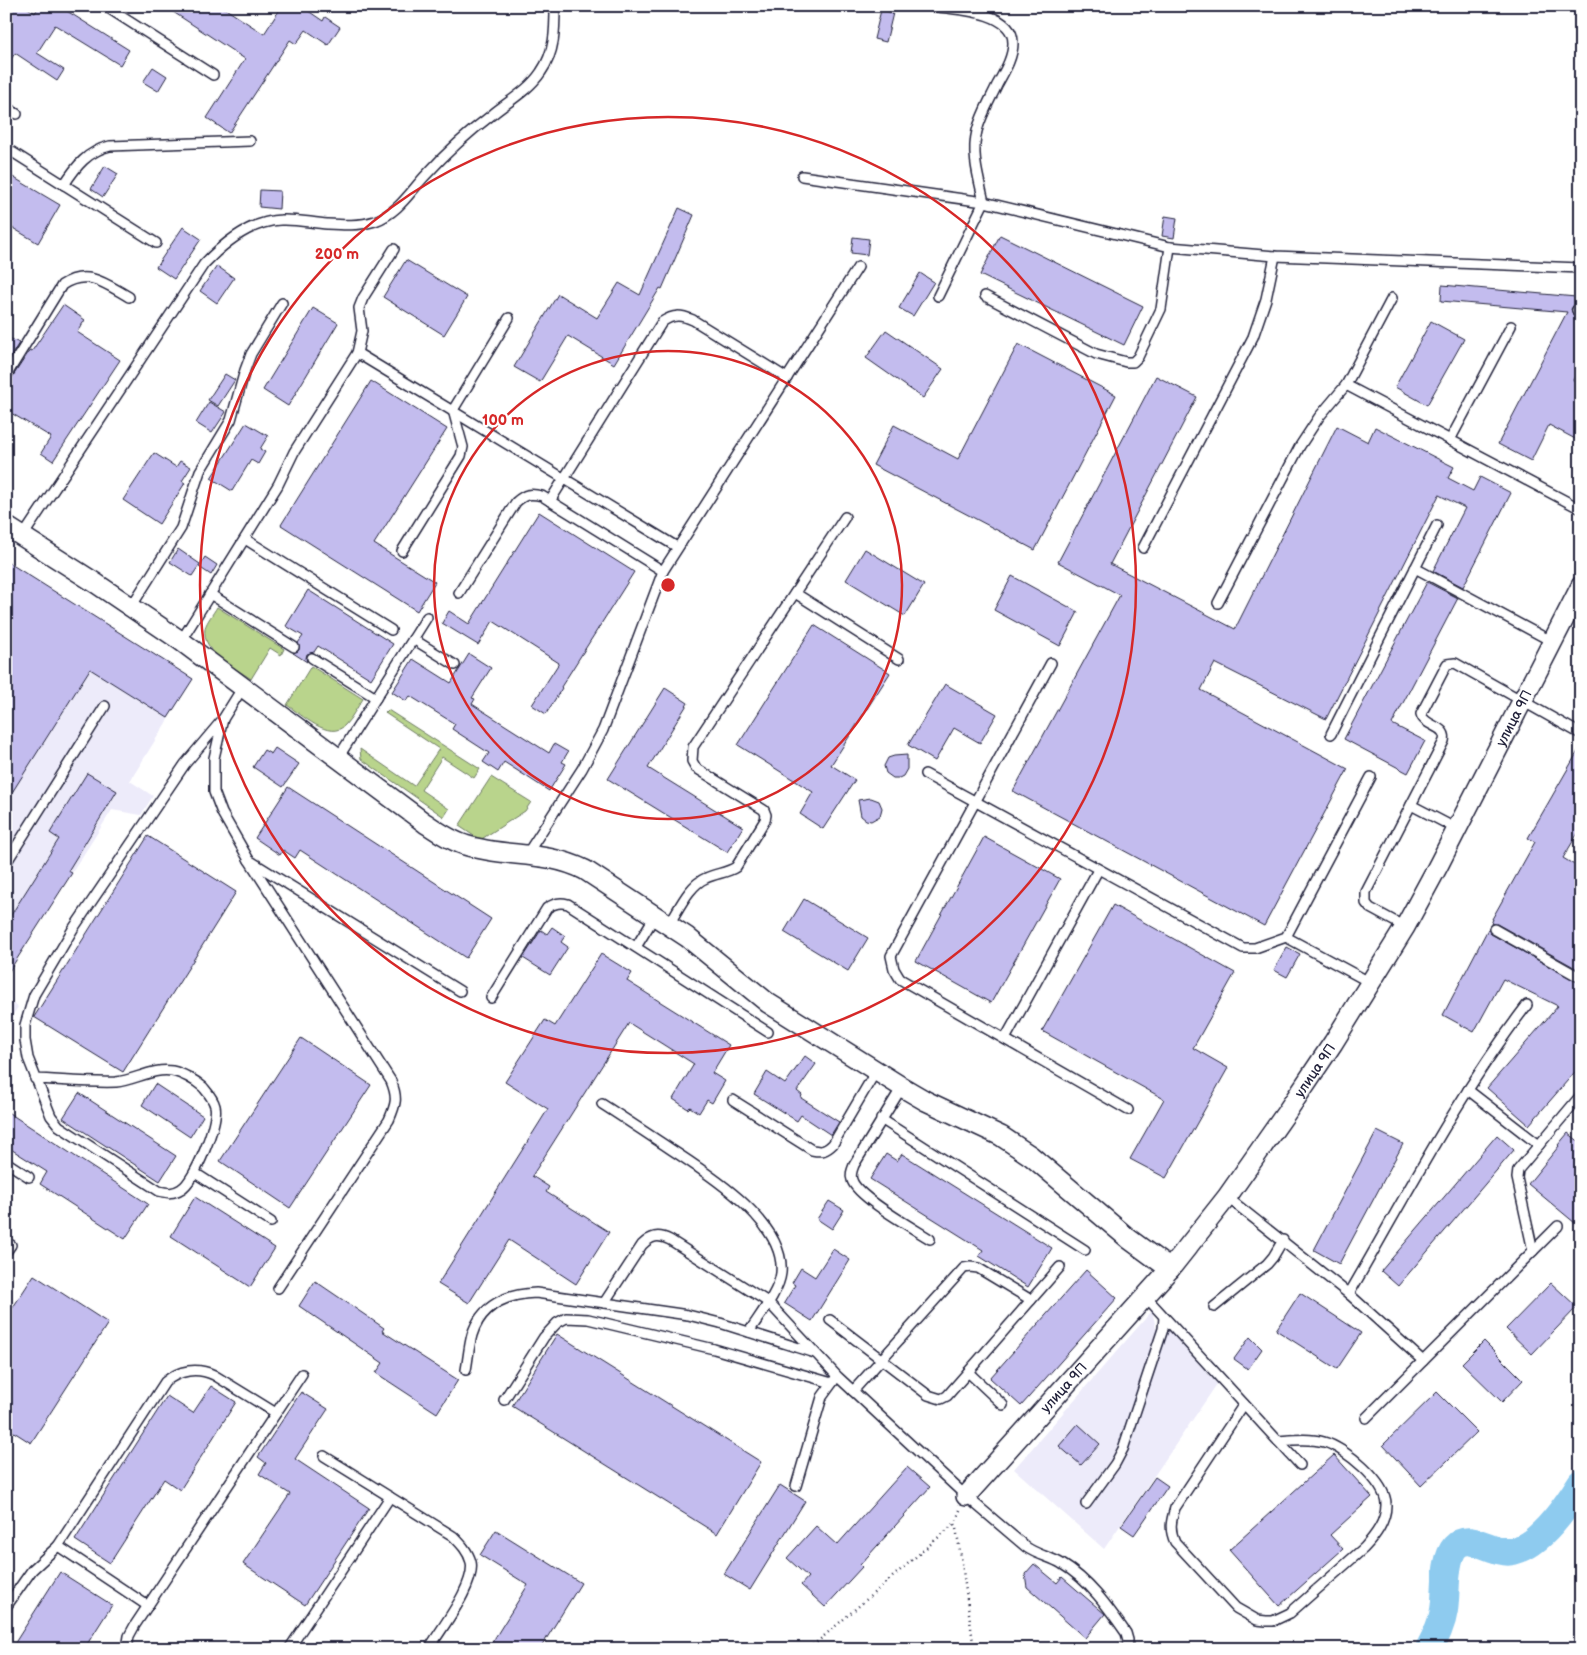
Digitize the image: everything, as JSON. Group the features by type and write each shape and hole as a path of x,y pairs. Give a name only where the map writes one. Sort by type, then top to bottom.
{"street":[{"path":"6,526 181,641 424,823 464,845 493,852 555,858 585,870 662,920 702,949 768,1002 902,1087 926,1101 1001,1136 1031,1156 1129,1239 1170,1270"},
{"name":"улица 9П","path":"966,1496 1170,1270 1227,1197 1286,1113 1371,983 1405,927 1581,586"}],"lane":[{"path":"105,6 213,75"},
{"path":"23,536 204,264 218,250 248,228 266,223 281,220 342,225 362,224 377,221 391,212 403,203 424,176 444,157 493,114 511,102 541,72 551,52 555,34 554,6"},
{"path":"929,6 980,12 1008,29 1013,41 1010,60 981,117 975,142 976,165 984,202 938,296"},
{"path":"6,107 17,114"},
{"path":"64,185 87,156 99,149 110,146 250,141"},
{"path":"6,148 156,243"},
{"path":"802,176 984,202 1170,247 1274,256 1581,268"},
{"path":"985,296 1096,354 1133,362 1138,356 1161,308 1170,247"},
{"path":"181,641 278,485 294,452 357,353 362,331 359,308 362,298 394,249"},
{"path":"1143,548 1253,337 1266,298 1274,256"},
{"path":"527,854 582,769 603,730 663,571 858,266"},
{"path":"6,376 62,285 78,277 87,276 129,297"},
{"path":"1218,603 1300,446 1319,417 1346,385 1392,298"},
{"path":"130,607 181,528 200,471 231,420 251,354 282,303"},
{"path":"550,501 662,322 670,316 681,316 693,320 787,378"},
{"path":"402,551 461,456 463,447 453,410 509,318"},
{"path":"1450,440 1511,326"},
{"path":"357,353 678,547"},
{"path":"1346,385 1581,509"},
{"path":"460,593 516,502 524,495 532,493 542,496 663,571"},
{"path":"636,947 697,883 706,878 730,871 736,866 765,820 764,810 696,768 692,761 691,753 693,747 845,517"},
{"path":"1331,734 1437,525"},
{"path":"245,539 390,630"},
{"path":"1415,568 1553,642"},
{"path":"795,593 899,659"},
{"path":"210,594 294,647"},
{"path":"338,758 427,617"},
{"path":"413,639 455,665"},
{"path":"312,658 376,698"},
{"path":"1051,663 891,956 894,969 900,979 1128,1110"},
{"path":"1405,927 1370,908 1365,898 1366,892 1444,742 1444,733 1425,721 1421,714 1447,664 1455,664 1581,734"},
{"path":"35,1079 116,1082 158,1071 173,1071 201,1085 211,1096 216,1108 214,1120 190,1182 182,1189 171,1194 159,1191 59,1126 51,1116 35,1079 28,1058 25,1025 34,995 73,930 185,764 223,719 243,686"},
{"path":"6,863 105,706"},
{"path":"223,719 214,758 214,792 222,813 249,860 391,1081 396,1093 395,1106 388,1120 278,1288"},
{"path":"925,774 1243,948 1255,948 1286,937 1372,777"},
{"path":"1411,805 1457,829"},
{"path":"249,860 460,991"},
{"path":"1004,1039 1098,870"},
{"path":"491,998 548,908 560,902 568,904 768,1032"},
{"path":"1494,929 1581,978"},
{"path":"1286,937 1371,983"},
{"path":"1350,1294 1468,1090 1489,1057 1527,1005"},
{"path":"733,1100 812,1150 820,1152 827,1150 833,1144 876,1071"},
{"path":"902,1087 854,1165 851,1172 852,1180 863,1196 930,1239"},
{"path":"1468,1090 1539,1145"},
{"path":"1534,1251 1517,1178 1518,1170 1581,1095"},
{"path":"602,1104 717,1180 735,1195 769,1231 779,1252 781,1272 778,1285 749,1332"},
{"path":"881,1120 1085,1250"},
{"path":"6,1162 29,1178"},
{"path":"195,1173 272,1222"},
{"path":"1227,1197 1350,1294 1423,1361"},
{"path":"1366,1418 1558,1226"},
{"path":"604,1303 642,1245 648,1239 655,1236 670,1240 768,1302 815,1354 835,1380"},
{"path":"1214,1307 1267,1264 1283,1240"},
{"path":"830,1320 928,1395 941,1399 947,1396 1060,1267"},
{"path":"853,1391 964,1268 978,1268 1031,1300"},
{"path":"466,1370 472,1335 485,1312 505,1299 522,1294 536,1293 688,1315 749,1332 815,1354"},
{"path":"1146,1297 1300,1465"},
{"path":"1086,1504 1115,1464 1123,1449 1160,1338 1164,1316"},
{"path":"504,1400 544,1337 557,1323 566,1318 588,1319 835,1380 853,1391 966,1496 1026,1547 1061,1563 1097,1594 1126,1633 1128,1640 1127,1649"},
{"path":"6,1608 32,1570 58,1546 165,1382 172,1376 183,1371 204,1370 276,1414"},
{"path":"968,1372 1004,1405"},
{"path":"127,1649 129,1636 148,1606 302,1374"},
{"path":"796,1486 822,1397 835,1380"},
{"path":"1244,1404 1175,1508 1170,1522 1170,1532 1175,1542 1236,1608 1257,1620 1266,1621 1273,1621 1290,1614 1364,1548 1381,1526 1386,1505 1382,1490 1359,1463 1339,1447 1312,1439 1278,1441"},
{"path":"324,1456 453,1536 465,1547 471,1562 470,1578 465,1592 428,1649"},
{"path":"290,1649 390,1498"},
{"path":"58,1546 148,1606"}],"path":[{"path":"809,1649 955,1524 966,1496"},
{"path":"955,1524 974,1649"}],"shaded area":[{"path":"6,561 193,679 130,781 153,796 141,815 112,810 6,976"},
{"path":"6,999 18,1007 6,1025"},
{"path":"1152,1311 1156,1328 1169,1330 1217,1384 1104,1549 1014,1469"}],"green space":[{"path":"217,607 284,649 281,655 270,648 251,679 220,658 208,645 205,637 206,625"},
{"path":"311,666 363,699 348,722 339,729 324,729 287,705"},
{"path":"388,710 480,769 474,778 442,757 421,790 449,809 444,817 361,759 360,749 414,786 439,749 385,713"},
{"path":"491,777 531,802 525,811 480,840 459,826"}],"building":[{"path":"6,6 25,6 35,13 39,6 59,6 129,50 120,65 55,25 37,53 64,70 57,81 15,53 6,67"},
{"path":"164,6 221,6 264,34 282,6 301,6 323,21 325,17 340,27 328,45 306,30 296,44 290,40 229,133 207,118 245,59"},
{"path":"881,10 893,13 886,42 874,39"},
{"path":"153,67 167,76 158,91 143,82"},
{"path":"105,166 118,174 103,197 91,189"},
{"path":"6,173 60,205 38,243 6,224"},
{"path":"260,190 280,191 279,209 259,207"},
{"path":"679,208 694,215 662,289 660,288 614,364 568,336 540,382 514,367 558,294 597,318 619,283 640,295"},
{"path":"1165,216 1177,218 1174,238 1162,236"},
{"path":"183,227 201,239 174,279 156,267"},
{"path":"1000,235 1143,306 1124,345 980,275"},
{"path":"853,237 869,239 867,255 851,253"},
{"path":"406,260 467,297 444,335 383,297"},
{"path":"217,266 234,278 217,303 200,291"},
{"path":"920,273 934,282 913,316 899,308"},
{"path":"1442,285 1576,297 1581,287 1581,304 1575,304 1571,309 1573,315 1581,317 1581,365 1573,380 1581,385 1581,442 1549,425 1531,461 1498,444 1567,312 1441,301"},
{"path":"63,305 85,320 77,332 120,360 53,461 41,453 51,437 6,410 6,382 11,379 30,350 32,351"},
{"path":"313,308 338,323 288,406 263,390"},
{"path":"1431,321 1464,339 1427,405 1395,387"},
{"path":"886,330 943,369 923,398 866,358"},
{"path":"6,336 19,343 6,364"},
{"path":"1018,344 1116,395 1035,550 873,465 894,425 958,459"},
{"path":"225,374 235,380 218,406 208,400"},
{"path":"1156,376 1197,397 1110,564 1235,629 1337,426 1368,442 1375,427 1454,467 1448,478 1473,491 1480,477 1511,493 1463,587 1433,571 1465,508 1439,495 1326,719 1215,663 1201,690 1348,769 1264,926 1013,791 1120,595 1058,562"},
{"path":"371,381 447,429 374,544 435,582 417,611 281,525"},
{"path":"209,402 226,412 212,433 196,423"},
{"path":"246,423 268,436 260,449 265,452 258,464 251,460 232,491 211,478"},
{"path":"154,453 176,467 180,461 191,467 182,481 185,483 159,524 123,500"},
{"path":"539,512 634,572 546,714 532,705 559,663 493,621 478,645 442,623 449,611 469,624"},
{"path":"178,549 200,564 192,576 170,562"},
{"path":"865,549 924,585 905,616 846,580"},
{"path":"205,557 217,565 211,575 199,567"},
{"path":"6,561 193,679 168,718 90,669 6,802"},
{"path":"1012,576 1078,612 1060,646 994,610"},
{"path":"1427,582 1458,598 1392,724 1425,741 1408,773 1344,739"},
{"path":"308,590 393,644 371,679 318,646 314,652 307,654 307,662 293,653 299,650 298,643 303,636 286,626"},
{"path":"814,625 890,673 831,765 855,780 823,829 800,814 813,792 738,745"},
{"path":"469,654 491,668 472,698 475,699 472,704 549,753 554,744 568,752 562,762 566,764 549,791 504,762 498,772 483,762 489,753 452,729 455,724 410,696 406,701 392,692 413,659 451,683"},
{"path":"945,684 997,714 980,743 954,728 935,761 908,745"},
{"path":"665,688 688,703 648,768 743,827 727,852 608,779"},
{"path":"1581,746 1581,828 1563,858 1581,869 1581,971 1497,924 1491,924 1535,842 1528,838"},
{"path":"275,748 299,764 283,787 253,767 264,750 271,754"},
{"path":"907,755 907,769 903,776 893,778 886,773 884,766 888,758"},
{"path":"87,773 117,791 68,871 72,873 6,976 6,923 59,839 50,833"},
{"path":"288,787 491,919 466,958 300,850 295,858 283,850 280,855 255,838"},
{"path":"871,798 879,801 882,808 880,816 871,821 861,816 858,800"},
{"path":"148,836 236,892 123,1072 34,1017"},
{"path":"984,837 1060,879 991,1003 916,961"},
{"path":"804,899 868,938 848,971 784,932"},
{"path":"1113,905 1235,973 1193,1048 1228,1068 1166,1178 1130,1159 1164,1099 1042,1031"},
{"path":"552,927 565,936 561,942 568,947 550,975 523,958 541,930 547,934"},
{"path":"1488,929 1491,934 1581,984 1581,1065 1529,1125 1487,1088 1558,1006 1503,979 1474,1032 1443,1015"},
{"path":"1287,947 1300,954 1287,977 1274,970"},
{"path":"601,954 632,973 627,981 729,1045 712,1073 725,1081 712,1103 707,1100 699,1113 690,1107 688,1109 673,1099 694,1064 629,1023 532,1176 549,1187 546,1192 609,1232 576,1284 509,1240 469,1303 438,1284 548,1109 505,1082 545,1020 555,1026"},
{"path":"301,1038 371,1085 290,1208 220,1161"},
{"path":"805,1056 816,1064 797,1091 802,1095 801,1098 839,1122 831,1135 801,1115 797,1121 754,1094 767,1072 785,1084"},
{"path":"155,1084 203,1116 190,1137 142,1105"},
{"path":"79,1093 176,1156 160,1181 63,1118"},
{"path":"6,1111 148,1204 125,1239 40,1184 47,1172 6,1146"},
{"path":"1377,1131 1403,1144 1339,1264 1314,1250"},
{"path":"1568,1133 1581,1143 1581,1228 1528,1184"},
{"path":"1497,1135 1514,1150 1398,1286 1381,1271"},
{"path":"886,1154 897,1161 902,1154 1052,1248 1028,1287 979,1256 983,1250 870,1179"},
{"path":"195,1197 275,1248 250,1287 171,1236"},
{"path":"829,1201 844,1210 832,1229 817,1219"},
{"path":"833,1249 850,1260 812,1321 784,1303 795,1285 792,1283 801,1268 815,1277"},
{"path":"1086,1270 1117,1298 1021,1406 990,1378"},
{"path":"34,1275 108,1323 31,1443 6,1427 6,1318"},
{"path":"315,1281 384,1328 382,1331 458,1380 437,1413 376,1373 383,1363 299,1306"},
{"path":"1551,1283 1577,1307 1532,1354 1506,1329"},
{"path":"1300,1293 1361,1333 1337,1369 1276,1330"},
{"path":"557,1334 761,1462 717,1534 512,1406"},
{"path":"1250,1337 1262,1349 1248,1369 1234,1359"},
{"path":"1484,1341 1523,1380 1502,1402 1462,1363"},
{"path":"211,1386 236,1402 180,1490 164,1479 110,1563 75,1540 167,1396 193,1413"},
{"path":"301,1392 328,1409 295,1459 369,1508 305,1605 243,1564 290,1494 259,1474 266,1463 258,1457"},
{"path":"1437,1392 1477,1432 1421,1486 1383,1445"},
{"path":"1078,1424 1100,1444 1081,1465 1059,1446"},
{"path":"1334,1455 1372,1497 1330,1535 1343,1549 1279,1606 1229,1550"},
{"path":"907,1467 930,1487 860,1565 862,1567 825,1607 801,1585 808,1577 787,1558 816,1526 837,1545"},
{"path":"1155,1477 1168,1486 1134,1535 1121,1526"},
{"path":"780,1485 805,1501 750,1590 724,1574"},
{"path":"496,1530 581,1583 540,1649 488,1649 528,1585 480,1555"},
{"path":"1034,1564 1057,1583 1062,1577 1105,1614 1085,1638 1027,1587 1025,1574"},
{"path":"60,1572 112,1605 84,1649 11,1649"}],"waterway":[{"path":"1429,1649 1442,1620 1447,1569 1451,1553 1455,1547 1461,1542 1468,1541 1506,1552 1523,1547 1533,1541 1552,1524 1581,1483"}]}
